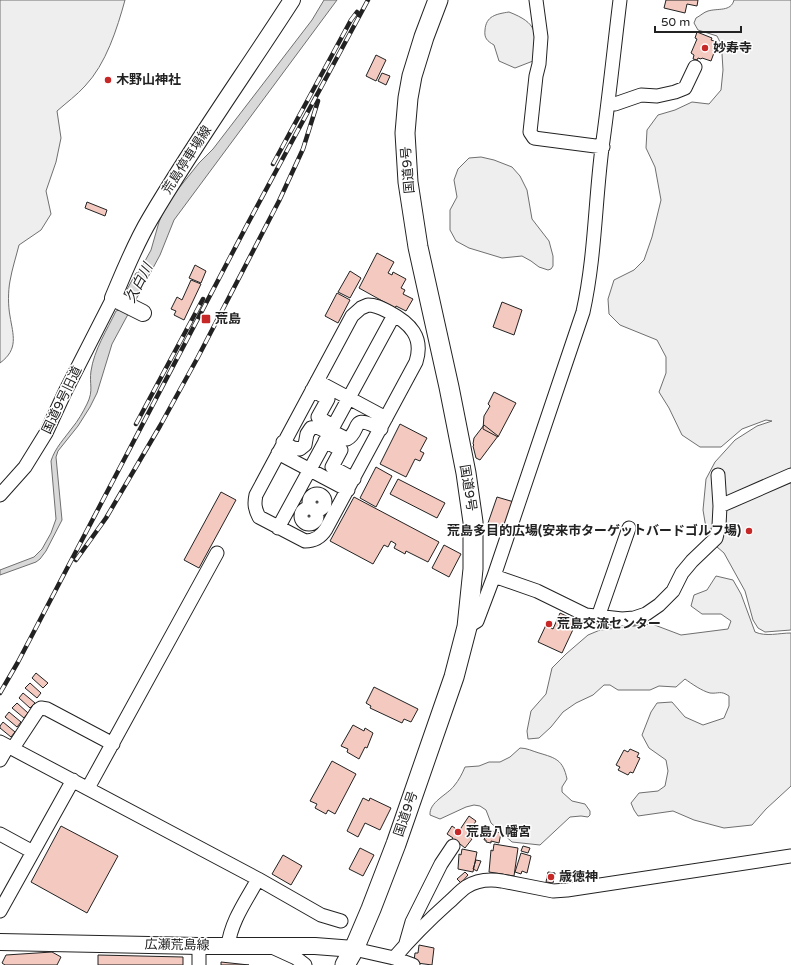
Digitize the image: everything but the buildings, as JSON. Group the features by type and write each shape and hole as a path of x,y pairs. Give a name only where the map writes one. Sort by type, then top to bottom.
{"highway":[{"name":"国道9号","path":"350,957 396,844 447,699 467,627 473,569 473,522 466,472 418,247 408,182 405,134 408,98 412,76 438,0"}],"main road":[{"name":"荒島停車場線","path":"116,300 136,247 149,219 292,0"},
{"path":"116,300 138,311"},
{"name":"広瀬荒島線","path":"0,942 199,946 315,946 350,957"}],"street":[{"path":"536,0 541,37 530,132 534,138 602,147"},
{"path":"467,627 477,621 494,576 583,312 588,288 594,241 602,147 609,103 620,0"},
{"path":"609,103 615,104 640,95 656,96 685,88 695,67"},
{"name":"国道9号旧道","path":"0,495 25,467 46,433 65,392 116,300"},
{"path":"420,351 415,333 410,326 394,315 375,305 368,305 355,312 260,486 254,503 259,517 305,541 310,541 323,534 348,490 416,362 424,344 438,338"},
{"path":"278,528 394,315"},
{"path":"314,386 348,398 383,424"},
{"path":"314,386 328,399 318,418 341,450 332,467 354,478"},
{"path":"280,448 300,449 305,445 310,428 317,427 348,439 352,436 356,427 361,422 383,424"},
{"path":"280,448 310,470 348,490"},
{"path":"494,576 537,591 586,615 622,619 634,618 646,614 659,605 673,591 682,573 716,538 719,526 720,506 718,475"},
{"path":"720,506 791,475"},
{"path":"297,538 305,523 302,519 303,511 307,508 313,509 309,505 309,499 313,495 320,495 328,480"},
{"path":"598,617 629,528"},
{"path":"88,788 217,553"},
{"path":"0,760 7,745 41,708 47,709 113,744"},
{"path":"7,745 258,879 321,915 341,922"},
{"path":"0,911 73,780"},
{"path":"0,834 33,852"},
{"path":"406,943 412,922 441,864 453,846"},
{"path":"394,958 406,943 466,887 478,882 494,880 553,891 567,890 791,856"},
{"path":"228,946 229,934 233,923 258,879"},
{"path":"199,946 199,965"},
{"path":"269,946 284,952 305,965"},
{"path":"350,957 394,958 412,965"}],"shaded area":[{"path":"0,0 125,0 110,46 99,67 82,89 57,111 61,138 56,162 46,191 51,214 41,230 19,245 9,285 9,308 13,341 10,352 0,363"},
{"path":"734,0 791,0 791,630 765,632 758,628 753,620 745,591 724,553 709,540 703,510 706,479 715,462 735,440 757,426 772,421 766,420 742,429 721,447 700,447 682,435 669,408 659,392 666,373 666,357 657,340 620,325 609,314 608,299 614,280 634,270 644,260 652,237 661,200 655,167 646,148 647,130 658,115 675,110 692,102 709,104 721,90 723,70 720,42 717,36 698,30 694,23 696,18 705,12 727,8"},
{"path":"509,12 525,20 530,25 535,36 533,61 515,68 499,61 494,45 488,41 485,35 487,22 492,16"},
{"path":"481,157 512,167 520,176 527,190 532,219 549,241 553,256 553,266 551,269 548,270 539,267 522,256 502,258 469,248 456,241 450,230 450,210 457,197 454,180 458,169 469,158"},
{"path":"716,576 733,580 741,594 755,632 768,635 791,633 791,786 766,809 752,825 724,828 694,820 673,811 638,816 631,803 639,793 658,791 665,786 668,771 666,760 649,748 642,735 651,712 657,703 672,702 685,717 703,725 724,718 729,706 729,696 721,693 707,692 685,679 676,687 659,686 650,690 618,690 610,685 604,685 593,695 576,703 563,712 551,727 539,738 528,739 527,731 531,711 546,694 552,668 588,635 600,630 652,624 681,635 728,629 731,621 721,614 702,614 691,606 694,595 707,590"},
{"path":"520,748 554,758 558,761 563,768 567,779 562,787 562,792 572,801 585,804 590,811 590,815 588,817 570,817 540,845 512,842 491,823 486,810 480,806 474,805 466,807 440,819 430,815 432,806 454,786 465,767 479,766 489,762 500,762 510,757"}],"water":[{"name":"久白川","path":"324,0 337,0 174,220 160,255 112,344 97,393 90,407 78,426 58,451 56,457 62,520 46,551 36,562 0,575 0,570 34,557 42,549 51,533 56,519 51,461 57,448 87,404 91,391 91,371 95,355 116,311 119,310 125,293 151,250 159,222 167,203 199,163 213,149 312,20"}],"railway":[{"path":"0,693 18,662 247,225 368,0"},
{"path":"273,164 351,20 357,12"},
{"path":"76,560 106,518 160,426 198,357 279,201 303,149 318,101"},
{"path":"136,424 203,299"}],"place":[{"name":"妙寿寺","path":"705,48"},
{"name":"木野山神社","path":"108,80"},
{"name":"荒島","path":"206,319"},
{"name":"荒島多目的広場(安来市ターゲットバードゴルフ場)","path":"749,531"},
{"name":"荒島交流センター","path":"549,624"},
{"name":"荒島八幡宮","path":"458,832"},
{"name":"歳徳神","path":"551,877"}]}
